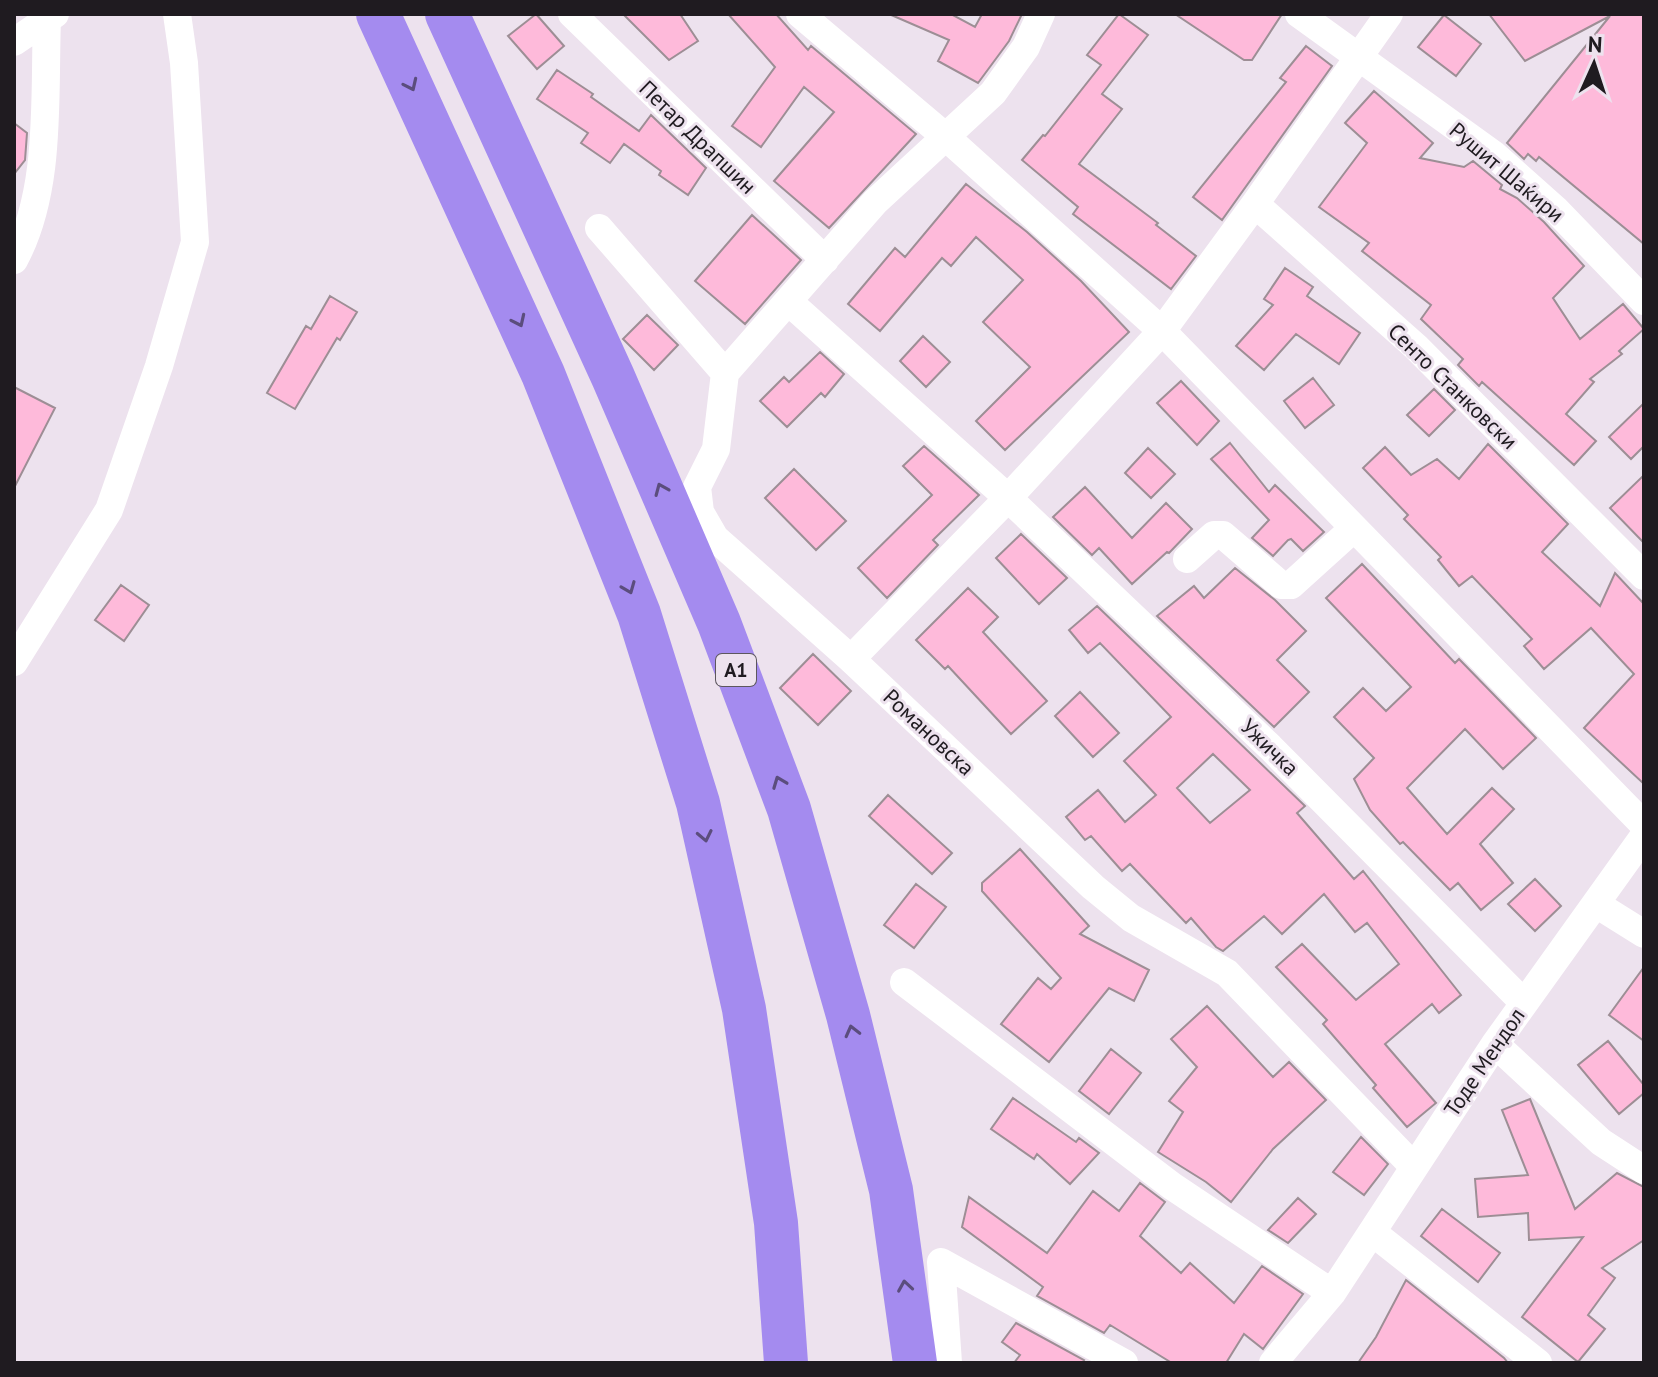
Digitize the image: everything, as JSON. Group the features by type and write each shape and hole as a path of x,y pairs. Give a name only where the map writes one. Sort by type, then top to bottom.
{"highway":[{"path":"378,14 549,388 639,614 698,803 748,1040 776,1223 786,1363"},
{"name":"A1","path":"447,14 613,377 719,623 789,809 848,1015 891,1190 915,1363"}],"street":[{"path":"14,662 109,510 159,366 195,242 184,63 177,14"},
{"name":"Петар Драпшин","path":"572,14 825,260"},
{"path":"800,14 947,138 1162,331 1644,825"},
{"path":"599,228 725,373 875,202 993,93 1026,47 1041,14"},
{"name":"Рушит Шаќири","path":"1299,14 1493,154 1556,210 1644,301"},
{"path":"851,659 1008,498 1162,331 1389,14"},
{"path":"14,42 51,16"},
{"path":"14,260 36,202 51,16"},
{"name":"Сенто Станковски","path":"1255,204 1416,347 1644,576"},
{"name":"Ужичка","path":"789,302 1008,498 1270,747 1524,1003"},
{"name":"Романовска","path":"725,373 716,449 697,487 700,512 715,538 851,659 1093,887 1131,918 1227,973 1414,1167"},
{"path":"1187,559 1214,535 1223,535 1281,585 1291,585 1354,528"},
{"name":"Тоде Мендол","path":"1278,1361 1332,1293 1495,1044 1644,836"},
{"path":"1596,904 1644,934"},
{"path":"904,982 1172,1186 1332,1293"},
{"path":"1495,1044 1601,1142 1644,1170"},
{"path":"1372,1232 1538,1363"},
{"path":"948,1363 941,1262 1124,1363"}],"building":[{"path":"536,14 564,46 537,69 508,36"},
{"path":"623,14 680,14 698,41 669,60"},
{"path":"728,14 776,14 808,50 811,46 916,134 829,228 774,181 834,112 804,87 761,147 732,126 775,67"},
{"path":"889,14 951,14 975,27 982,14 1022,14 1009,41 978,83 938,61 949,40"},
{"path":"1119,14 1148,35 1102,94 1122,109 1079,164 1158,223 1156,225 1196,256 1171,289 1073,214 1078,207 1022,160 1101,65 1087,55"},
{"path":"1175,14 1282,14 1252,60 1244,60"},
{"path":"1489,14 1644,14 1644,244 1539,157 1536,161 1528,154 1524,159 1507,143 1610,16 1525,61"},
{"path":"1444,15 1481,44 1456,76 1418,47"},
{"path":"1306,46 1332,66 1222,220 1193,197 1286,82 1280,78"},
{"path":"557,70 639,131 651,115 706,168 688,195 659,175 661,171 624,144 610,163 581,143 588,133 537,99"},
{"path":"1374,91 1433,143 1420,158 1464,167 1473,161 1502,185 1500,189 1517,198 1544,222 1584,266 1553,298 1580,339 1623,304 1644,329 1619,351 1622,354 1590,379 1594,382 1566,414 1596,441 1574,465 1482,382 1479,386 1458,365 1463,359 1421,319 1431,305 1362,251 1369,243 1319,207 1367,143 1345,123"},
{"path":"14,123 27,133 25,160 14,174"},
{"path":"966,184 1027,232 1081,281 1129,332 1005,450 976,421 1030,367 983,322 1023,280 976,237 951,266 942,258 880,331 848,304 895,248 905,257"},
{"path":"752,215 801,260 745,324 695,281"},
{"path":"1285,268 1313,287 1307,296 1360,333 1339,364 1296,334 1264,370 1236,346 1273,305 1264,299"},
{"path":"330,296 357,312 340,340 337,338 295,409 267,393 306,326 311,329"},
{"path":"647,315 678,345 654,370 623,339"},
{"path":"923,336 950,362 926,387 900,361"},
{"path":"820,352 844,374 825,397 821,393 787,427 760,401 784,377 789,382"},
{"path":"1313,378 1334,405 1305,428 1284,401"},
{"path":"1181,381 1219,421 1197,445 1157,403"},
{"path":"14,387 55,408 14,488"},
{"path":"1434,389 1455,410 1429,436 1407,415"},
{"path":"1644,403 1644,446 1631,459 1609,437"},
{"path":"1230,443 1269,492 1275,485 1324,532 1303,551 1291,539 1273,556 1252,538 1269,520 1211,459"},
{"path":"1488,444 1568,524 1542,552 1600,606 1615,573 1644,604 1644,784 1584,728 1634,674 1591,628 1544,669 1524,646 1532,639 1472,576 1459,586 1438,560 1441,557 1404,519 1408,515 1363,468 1385,447 1411,475 1437,459 1459,479"},
{"path":"924,446 979,495 933,540 938,545 887,598 858,568 932,495 903,466"},
{"path":"1148,448 1175,474 1151,498 1125,473"},
{"path":"794,469 846,521 816,550 765,498"},
{"path":"1644,475 1644,543 1610,508"},
{"path":"1085,487 1132,538 1166,503 1192,529 1132,584 1099,548 1092,555 1053,517"},
{"path":"1021,534 1067,578 1039,604 996,558"},
{"path":"1362,564 1455,663 1459,659 1536,738 1503,769 1465,729 1407,788 1447,834 1492,788 1514,809 1480,844 1513,883 1481,910 1458,883 1450,890 1403,842 1400,844 1370,810 1354,779 1374,758 1334,717 1363,688 1386,711 1411,687 1326,598"},
{"path":"1235,568 1275,600 1306,631 1277,660 1309,692 1274,727 1157,616 1194,586 1204,598"},
{"path":"121,585 149,605 124,641 95,620"},
{"path":"968,588 998,617 983,632 1047,701 1011,734 948,666 945,669 916,640"},
{"path":"1097,606 1305,806 1297,813 1354,879 1363,871 1461,995 1439,1013 1432,1004 1385,1044 1436,1103 1407,1127 1373,1088 1376,1085 1323,1024 1327,1020 1276,967 1302,944 1356,1000 1399,964 1367,923 1355,932 1324,894 1282,934 1264,916 1223,951 1191,918 1186,923 1130,864 1122,871 1091,836 1085,840 1066,817 1098,790 1125,822 1156,795 1124,761 1171,717 1100,643 1088,653 1069,630","holes":["1213,754 1250,790 1210,823 1177,788"]},
{"path":"813,654 851,691 818,725 780,688"},
{"path":"1080,692 1119,733 1093,757 1055,716"},
{"path":"888,795 952,853 932,874 869,816"},
{"path":"1020,849 1089,926 1080,934 1149,970 1134,1001 1109,988 1049,1062 1001,1024 1038,978 1051,989 1061,978 982,891 982,883"},
{"path":"1535,879 1561,906 1535,931 1508,904"},
{"path":"916,884 946,907 914,948 884,925"},
{"path":"1644,967 1644,1041 1609,1015"},
{"path":"1207,1006 1273,1077 1289,1062 1326,1100 1273,1149 1231,1202 1158,1152 1183,1112 1169,1101 1197,1067 1171,1039"},
{"path":"1608,1041 1644,1085 1644,1093 1619,1114 1578,1065"},
{"path":"1111,1049 1141,1073 1109,1114 1079,1091"},
{"path":"1013,1098 1076,1142 1079,1138 1099,1153 1070,1184 1037,1154 1034,1159 991,1129"},
{"path":"1530,1099 1575,1209 1617,1173 1644,1187 1644,1240 1602,1268 1615,1278 1588,1315 1605,1329 1578,1362 1522,1317 1583,1237 1529,1240 1528,1213 1478,1217 1475,1179 1528,1175 1502,1110"},
{"path":"1361,1137 1388,1164 1364,1195 1333,1172"},
{"path":"1140,1183 1165,1202 1140,1236 1181,1273 1190,1263 1234,1303 1262,1266 1303,1294 1263,1349 1244,1334 1226,1363 1172,1363 1110,1325 1104,1333 1037,1296 1043,1287 962,1227 969,1197 1047,1253 1093,1191 1119,1211"},
{"path":"1298,1198 1316,1214 1288,1243 1268,1230"},
{"path":"1442,1209 1500,1253 1478,1282 1421,1236"},
{"path":"1406,1280 1508,1363 1358,1363 1376,1337"},
{"path":"1016,1323 1084,1360 1082,1363 1014,1363 1020,1355 1002,1342"}]}
